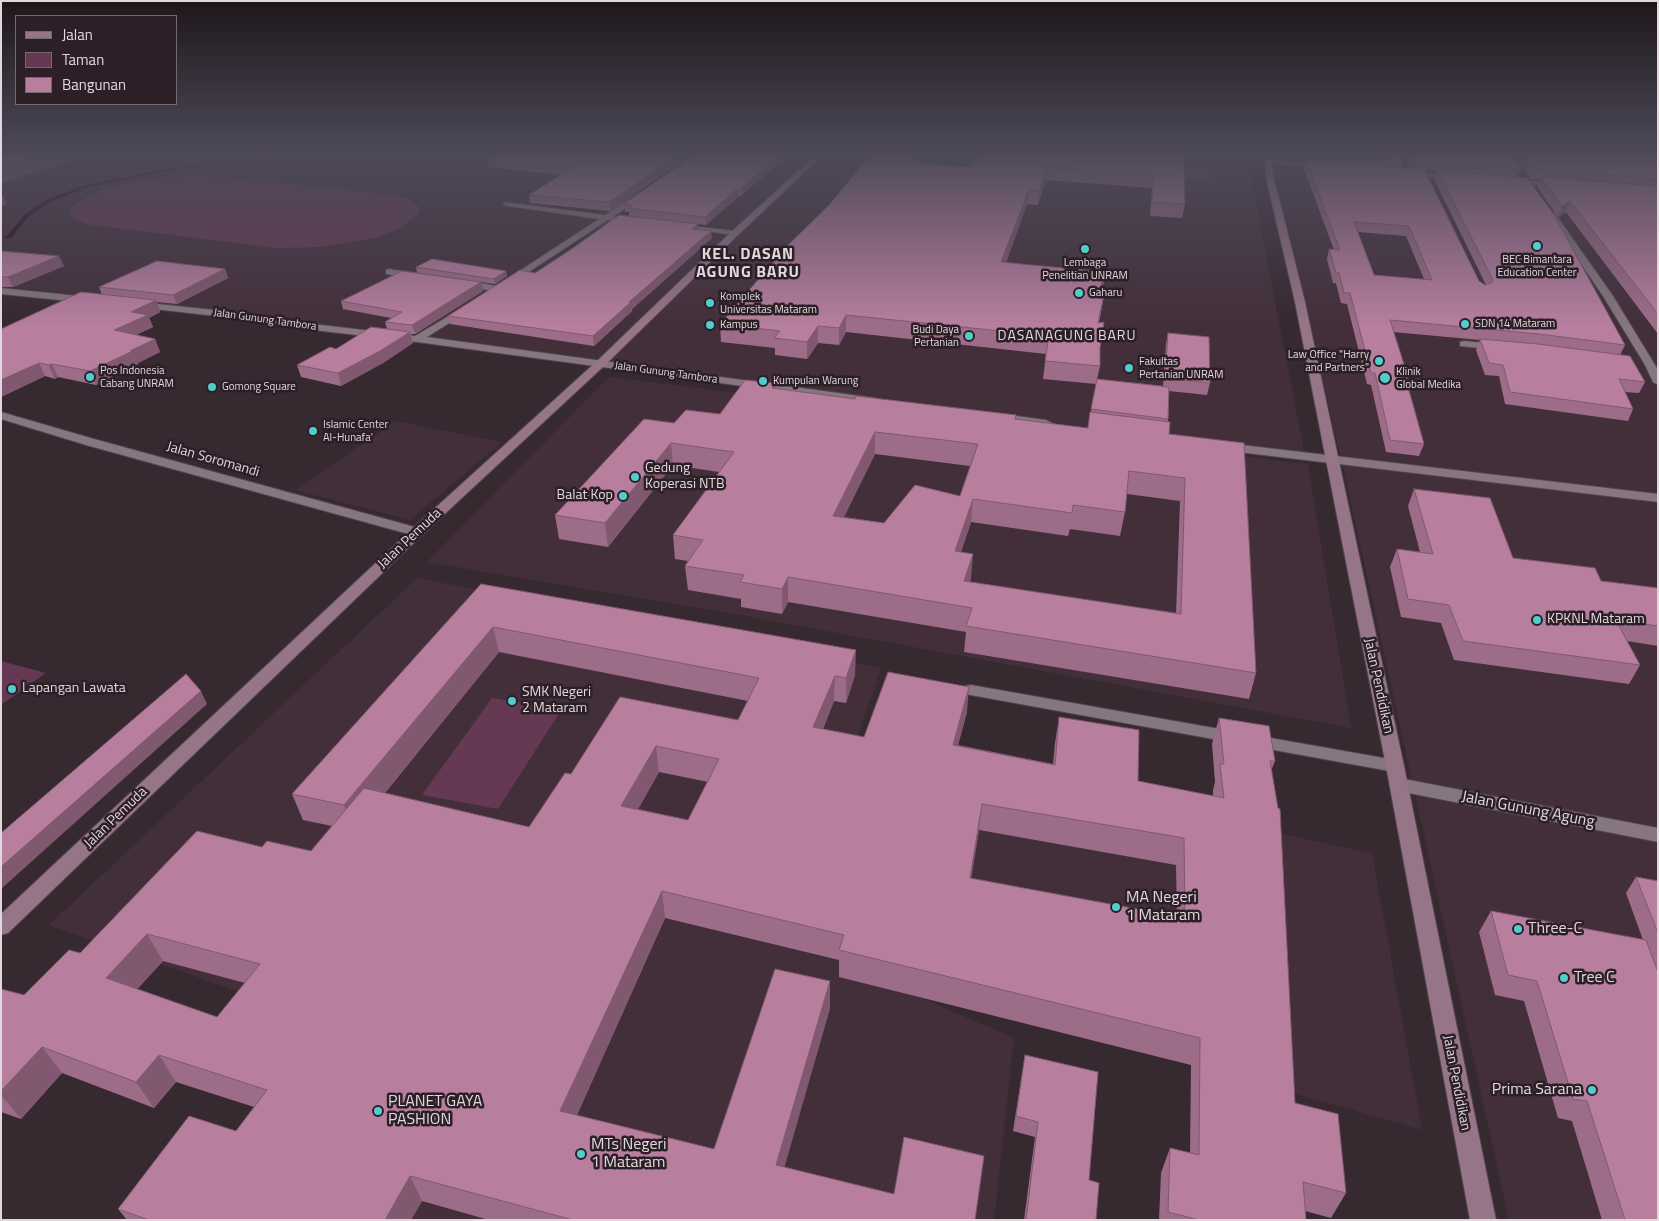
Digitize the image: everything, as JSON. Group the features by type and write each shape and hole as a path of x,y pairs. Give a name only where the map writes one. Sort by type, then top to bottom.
{"main road":[{"name":"Jalan Pemuda","path":"1,927 417,532 600,364 759,211"},
{"name":"Jalan Pendidikan","path":"1278,211 1300,302 1399,785 1483,1220"}],"street":[{"path":"562,211 618,218"},
{"path":"417,339 618,211"},
{"path":"1549,211 1608,296 1645,364 1658,382"},
{"path":"667,224 735,233"},
{"path":"389,272 425,277"},
{"path":"452,282 498,288"},
{"path":"1,290 102,301"},
{"name":"Jalan Gunung Tambora","path":"130,304 252,317 306,326 417,339 890,403"},
{"path":"1464,344 1508,348"},
{"name":"Jalan Soromandi","path":"1,415 90,442 417,532"},
{"path":"986,415 1062,425"},
{"path":"1213,445 1658,498"},
{"path":"971,690 1395,766"},
{"name":"Jalan Gunung Agung","path":"1399,785 1658,835"}],"shaded area":[{"name":"Komplek Universitas Mataram","path":"1,211 1258,211 1305,456 289,320 1,286"},
{"path":"1283,211 1658,211 1658,1220 1509,1220 1343,467"},
{"path":"609,377 1308,464 1351,728 724,612 427,562"},
{"path":"396,421 502,442 410,520 295,490"},
{"path":"417,578 881,668 855,745 1372,853 1422,1130 838,962 1014,1038 994,1220 411,1220 490,1080 49,925"}],"green space":[{"path":"70,211 419,211 401,228 375,238 320,247 277,248 92,225 81,222 70,215"},
{"name":"Lapangan Lawata","path":"1,661 46,673 1,705"},
{"path":"492,698 562,709 498,809 422,795"}],"building":[{"path":"653,211 712,211 705,217"},
{"path":"823,211 1021,211 1001,262 1105,272 1100,289 1105,290 1098,323 1104,322 1100,348 1100,366 1045,361 1049,336 846,315 839,328 818,326 807,342 774,338 780,331 720,324 787,246"},
{"path":"1325,211 1445,211 1479,281 1485,285 1493,280 1458,211 1551,211 1625,345 1539,334 1390,320 1408,377 1405,376 1424,444 1390,440 1375,373 1371,373 1350,293 1344,293 1339,273 1336,273 1329,249 1340,250","holes":["1354,222 1409,226 1432,280 1374,275"]},
{"path":"1578,211 1658,211 1658,314"},
{"path":"619,215 698,224 692,229 711,231 593,336 448,316 520,270 535,273"},
{"path":"1,251 59,256 8,277 1,277"},
{"path":"432,259 506,271 494,279 416,267"},
{"path":"157,261 225,269 173,295 99,287"},
{"path":"402,271 481,282 412,325 385,322 402,312 341,301"},
{"path":"81,292 156,300 131,312 148,315 114,330 155,339 90,371 39,363 1,380 1,329"},
{"path":"371,327 410,332 380,351 338,373 297,365 330,347 336,349"},
{"path":"1168,333 1209,337 1210,383 1165,378"},
{"path":"1480,339 1538,344 1630,356 1645,382 1619,379 1633,409 1510,392 1503,365 1489,363"},
{"path":"1097,379 1169,387 1168,419 1091,409"},
{"path":"745,380 775,383 772,388 855,399 856,396 1016,415 1015,419 1088,428 1090,412 1170,422 1169,434 1244,443 1256,673 966,626 972,608 788,577 782,589 740,582 744,575 685,566 703,540 673,535 734,452 671,443 605,523 555,515 644,419 674,423 686,410 720,414","holes":["875,432 978,444 960,496 915,485 884,523 833,516","1129,471 1185,478 1181,614 964,581 973,554 955,551 973,499 1072,513 1073,505 1125,512"]},
{"path":"1414,489 1490,498 1513,558 1595,568 1601,581 1658,588 1658,626 1622,621 1624,625 1618,624 1640,665 1463,641 1449,605 1408,599 1397,549 1433,554"},
{"path":"481,584 856,650 846,678 835,676 813,727 864,737 888,672 969,687 953,745 1055,765 1059,717 1139,730 1138,781 1224,798 1220,764 1224,764 1219,718 1269,726 1275,761 1270,761 1278,808 1280,809 1295,1103 1338,1114 1346,1193 1303,1182 1306,1220 1199,1220 1168,1212 1170,1148 1199,1155 1200,1038 839,950 844,935 662,891 560,1111 714,1149 775,969 830,981 776,1165 894,1194 904,1137 984,1156 975,1220 573,1220 410,1176 385,1220 149,1220 118,1209 189,1116 236,1131 267,1090 159,1055 136,1082 42,1047 1,1091 1,989 24,995 69,950 80,953 197,831 262,847 267,841 311,851 364,788 529,827 565,773 571,774 620,697 738,720 759,678 493,627 344,805 292,794","holes":["656,746 719,759 688,820 621,806","982,804 1184,838 1185,918 970,878","147,934 260,964 217,1017 106,978"]},
{"path":"186,674 201,691 1,867 1,833"},
{"path":"1636,877 1658,881 1658,933"},
{"path":"1491,911 1646,940 1658,972 1658,1220 1625,1220 1587,1101 1573,1099 1537,981 1508,975"},
{"path":"1025,1055 1098,1072 1089,1180 1099,1183 1096,1220 1026,1220 1038,1122 1016,1116"}],"waterway":[{"path":"6,238 10,236 26,216 33,211"}],"place":[{"name":"BEC Bimantara Education Center","path":"1537,246"},
{"name":"Lembaga Penelitian UNRAM","path":"1085,249"},
{"name":"Gaharu","path":"1079,293"},
{"name":"Komplek Universitas Mataram","path":"710,303"},
{"name":"SDN 14 Mataram","path":"1465,324"},
{"name":"Kampus","path":"710,325"},
{"name":"Budi Daya Pertanian","path":"969,336"},
{"name":"Law Office \"Harry and Partners\"","path":"1379,361"},
{"name":"Fakultas Pertanian UNRAM","path":"1129,368"},
{"name":"Pos Indonesia Cabang UNRAM","path":"90,377"},
{"name":"Klinik Global Medika","path":"1385,378"},
{"name":"Kumpulan Warung","path":"763,381"},
{"name":"Gomong Square","path":"212,387"},
{"name":"Islamic Center Al-Hunafa'","path":"313,431"},
{"name":"Gedung Koperasi NTB","path":"635,477"},
{"name":"Balat Kop","path":"623,496"},
{"name":"KPKNL Mataram","path":"1537,620"},
{"name":"Lapangan Lawata","path":"12,689"},
{"name":"SMK Negeri 2 Mataram","path":"512,701"},
{"name":"MA Negeri 1 Mataram","path":"1116,907"},
{"name":"Three-C","path":"1518,929"},
{"name":"Tree C","path":"1564,978"},
{"name":"Prima Sarana","path":"1592,1090"},
{"name":"PLANET GAYA PASHION","path":"378,1111"},
{"name":"MTs Negeri 1 Mataram","path":"581,1154"}],"district":[{"name":"KEL. DASAN AGUNG BARU","path":"748,264"},
{"name":"DASANAGUNG BARU","path":"1067,337"}]}
